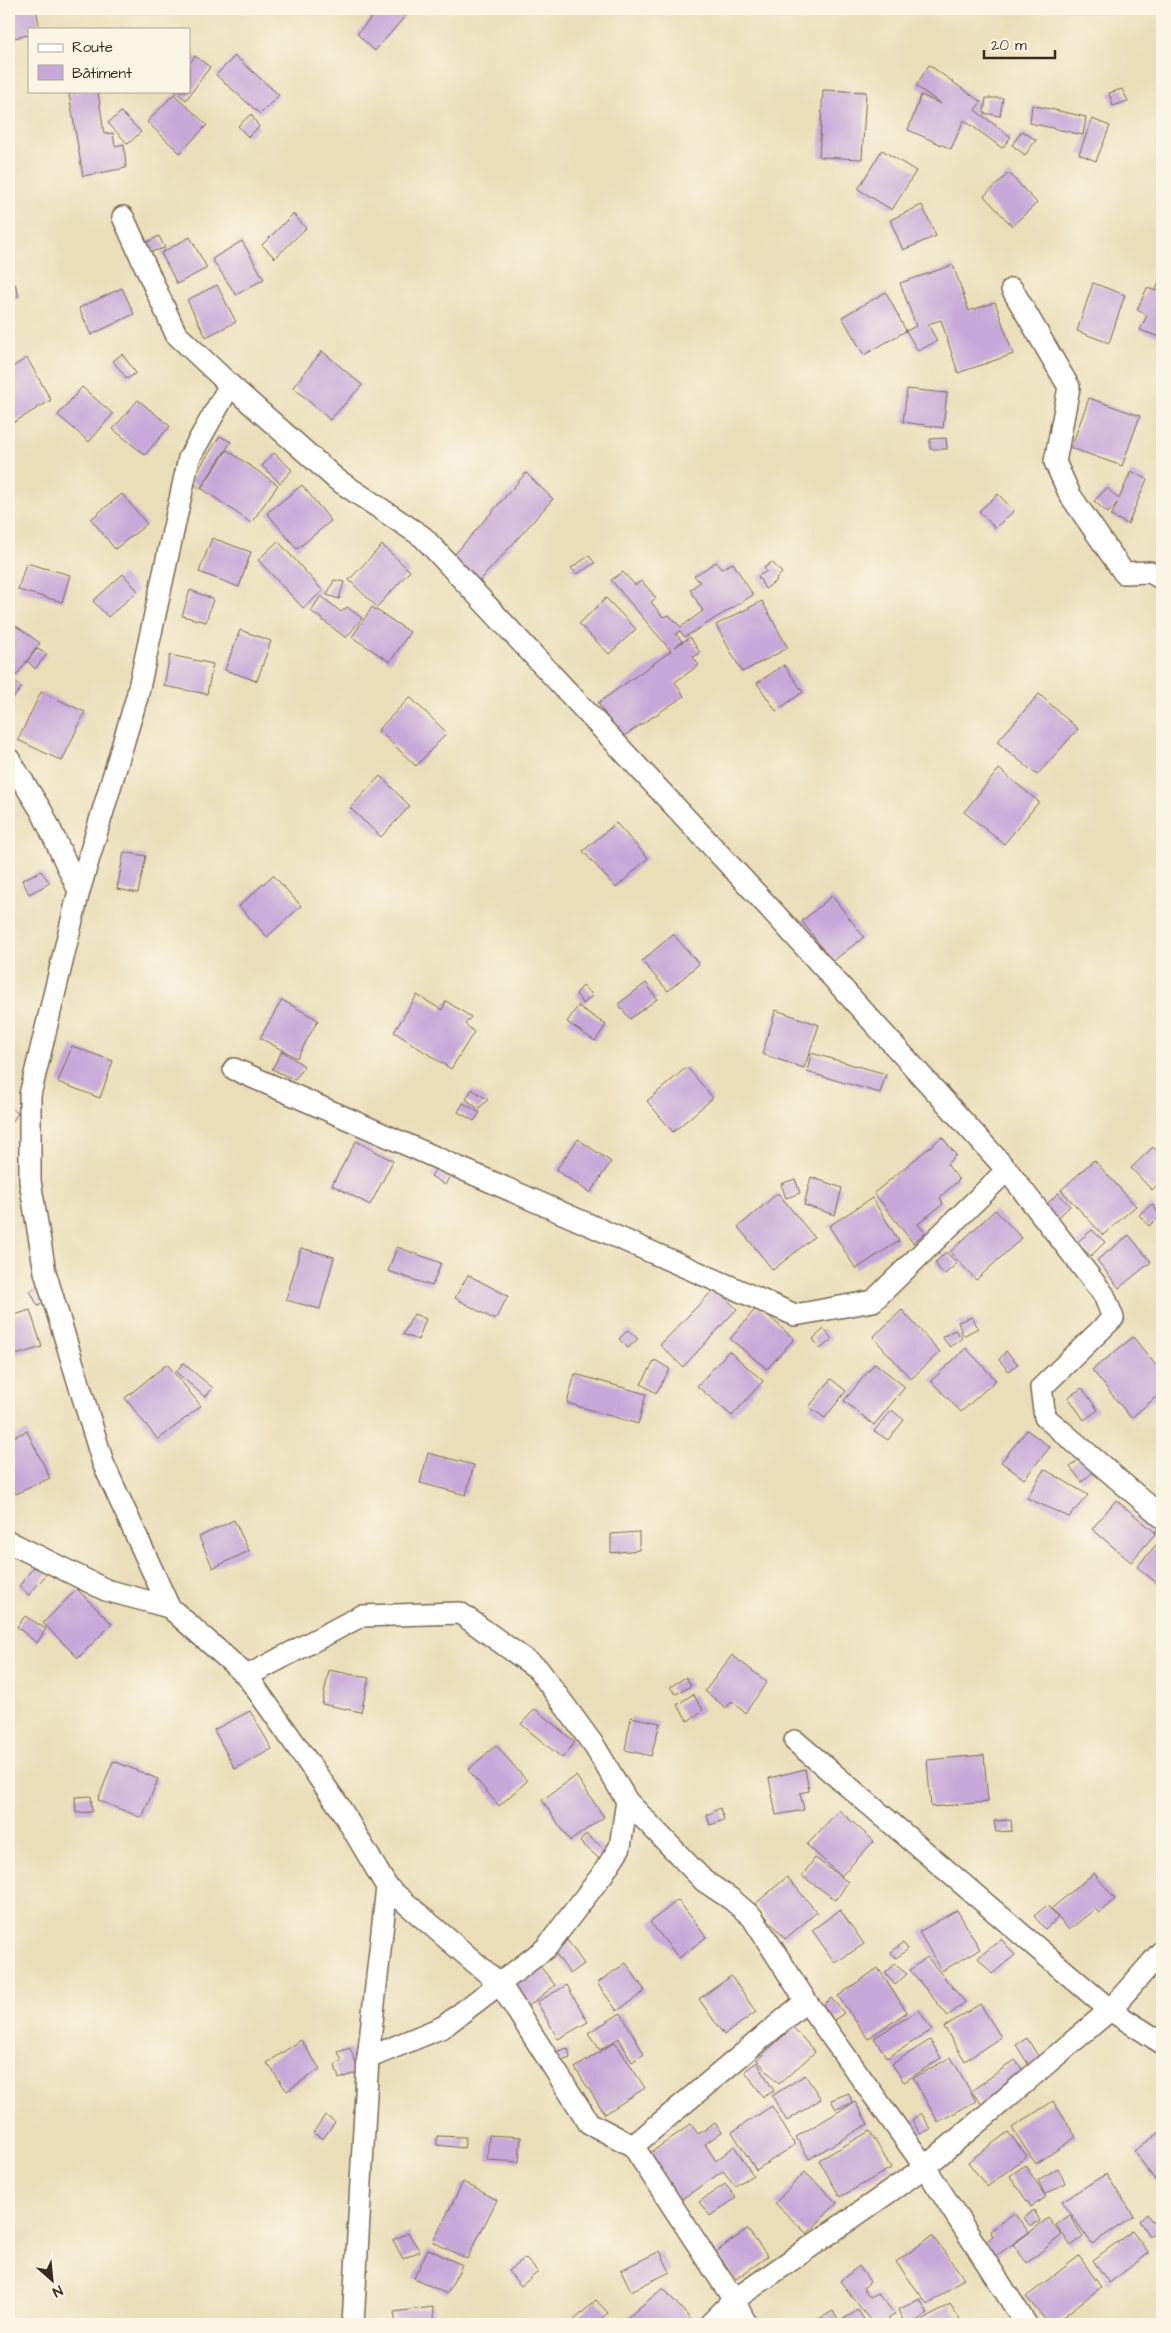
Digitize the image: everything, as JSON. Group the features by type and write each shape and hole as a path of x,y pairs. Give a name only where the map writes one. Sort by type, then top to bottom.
{"street":[{"path":"123,217 176,334 230,385 336,479 423,537 766,904 1006,1170 1104,1295 1112,1318 1040,1388 1044,1416 1162,1517"},
{"path":"1012,289 1069,387 1055,462 1070,495 1124,573 1150,572 1162,579"},
{"path":"230,385 190,458 137,697 79,891 30,1095 30,1181 45,1272 103,1463 169,1606 247,1676 339,1806 387,1888 500,1984 589,2124 633,2146 734,2300 746,2324"},
{"path":"9,759 42,812 79,891"},
{"path":"234,1069 795,1315 873,1301 1006,1170"},
{"path":"9,1542 106,1590 169,1606"},
{"path":"247,1676 361,1616 460,1613 538,1669 595,1747 627,1801 704,1881 731,1899 752,1917 806,2001 925,2167 1026,2324"},
{"path":"796,1741 1110,2010 1162,2043"},
{"path":"368,2058 443,2027 546,1948 602,1875 620,1847 627,1801"},
{"path":"353,2324 368,2058 387,1888"},
{"path":"710,2324 734,2300 925,2167 1110,2010 1162,1951"},
{"path":"633,2146 806,2001"}],"building":[{"path":"9,9 36,9 40,28 28,28 28,35 9,39"},
{"path":"379,9 403,9 408,13 375,51 357,34"},
{"path":"195,56 210,67 186,100 175,92 190,92 190,63"},
{"path":"235,56 279,95 260,114 216,75"},
{"path":"929,65 981,102 975,110 1011,137 1002,148 964,120 951,149 908,130 921,95 941,104 916,86"},
{"path":"1122,89 1128,101 1113,106 1109,93"},
{"path":"823,90 866,92 862,159 819,157"},
{"path":"98,92 104,134 113,133 115,146 124,144 126,168 83,176 69,94"},
{"path":"174,94 207,125 180,153 147,122"},
{"path":"986,98 1003,98 1000,116 984,113"},
{"path":"1032,105 1086,117 1083,135 1030,123"},
{"path":"121,112 141,132 128,144 108,123"},
{"path":"251,114 259,127 248,137 238,126"},
{"path":"1092,119 1110,126 1096,161 1079,154"},
{"path":"1022,131 1036,140 1025,155 1012,145"},
{"path":"882,150 916,171 892,210 858,189"},
{"path":"1009,173 1037,203 1012,226 984,196"},
{"path":"922,205 936,236 903,250 890,220"},
{"path":"293,214 306,228 275,258 262,245"},
{"path":"159,236 165,248 150,252 145,243"},
{"path":"190,237 207,268 177,284 161,253"},
{"path":"242,241 264,279 236,295 212,259"},
{"path":"953,265 969,311 995,302 1013,354 958,373 941,320 928,324 937,341 918,351 906,331 916,326 900,283"},
{"path":"1162,272 1162,338 1140,330 1147,315 1137,310 1147,288 1156,291"},
{"path":"1093,283 1125,295 1109,343 1077,331"},
{"path":"15,284 19,296 9,301 9,287"},
{"path":"217,285 236,322 206,337 187,300"},
{"path":"122,288 134,314 91,335 79,308"},
{"path":"886,292 906,331 864,355 842,317"},
{"path":"322,351 362,385 330,420 293,387"},
{"path":"122,354 136,373 127,379 113,361"},
{"path":"27,358 51,400 13,423 9,415 9,369"},
{"path":"82,387 113,414 89,442 58,415"},
{"path":"907,389 947,393 943,428 903,422"},
{"path":"1089,398 1140,416 1122,466 1071,448"},
{"path":"138,400 170,426 145,455 113,429"},
{"path":"220,436 231,442 200,489 191,481"},
{"path":"946,438 947,449 930,449 930,439"},
{"path":"227,450 278,485 251,523 201,488"},
{"path":"274,453 292,470 280,483 262,466"},
{"path":"1131,471 1147,479 1128,524 1111,516 1117,503 1108,513 1094,501 1107,488 1119,499"},
{"path":"526,473 553,499 476,585 448,562"},
{"path":"302,485 331,521 297,549 267,513"},
{"path":"122,494 147,524 115,549 91,519"},
{"path":"998,494 1014,511 995,528 979,511"},
{"path":"212,538 251,552 239,587 199,572"},
{"path":"278,541 323,591 303,608 258,560"},
{"path":"382,545 410,571 377,607 349,580"},
{"path":"589,556 595,563 577,574 571,568"},
{"path":"716,562 721,569 733,563 753,595 685,637 680,631 676,634 682,641 675,647 690,637 700,653 693,657 699,665 675,682 684,696 621,738 598,703 671,651 611,580 623,572 635,585 642,581 656,598 651,602 663,617 669,615 681,627 703,611 690,590 700,582 694,576"},
{"path":"772,562 782,573 777,580 765,589 758,576 767,571 764,568"},
{"path":"26,563 70,575 62,602 18,590"},
{"path":"123,574 138,591 108,617 93,601"},
{"path":"334,580 344,582 339,599 327,595"},
{"path":"190,590 213,599 206,622 182,616"},
{"path":"321,596 341,612 347,607 362,618 346,638 311,611"},
{"path":"606,598 636,629 609,654 579,624"},
{"path":"762,601 788,648 742,672 716,625"},
{"path":"372,607 410,632 390,662 352,637"},
{"path":"12,623 40,643 16,676 9,671 9,628"},
{"path":"240,630 271,641 257,681 225,670"},
{"path":"37,649 47,654 35,669 27,661"},
{"path":"170,655 213,664 207,694 164,686"},
{"path":"784,665 803,692 776,711 757,683"},
{"path":"9,677 22,687 9,703"},
{"path":"41,692 85,712 62,761 18,740"},
{"path":"1039,694 1078,729 1037,775 997,742"},
{"path":"410,697 447,733 416,766 378,730"},
{"path":"999,769 1039,802 1004,844 964,812"},
{"path":"380,776 410,806 381,837 350,808"},
{"path":"616,823 648,858 616,888 583,851"},
{"path":"124,852 146,856 138,893 117,889"},
{"path":"41,871 50,883 29,894 22,880"},
{"path":"273,875 301,906 267,937 239,906"},
{"path":"832,896 864,937 832,962 802,921"},
{"path":"673,934 699,964 668,991 642,961"},
{"path":"646,983 657,999 630,1019 618,1004"},
{"path":"583,986 593,995 583,1004 576,994"},
{"path":"417,995 442,1010 446,1001 471,1017 465,1024 474,1032 451,1069 394,1032"},
{"path":"282,1000 318,1020 297,1058 260,1038"},
{"path":"578,1006 606,1025 595,1041 567,1022"},
{"path":"776,1010 819,1025 804,1068 762,1054"},
{"path":"72,1046 113,1061 100,1098 58,1082"},
{"path":"282,1051 304,1066 295,1080 272,1069"},
{"path":"811,1053 886,1074 880,1093 807,1072"},
{"path":"687,1067 713,1098 673,1132 647,1101"},
{"path":"472,1089 488,1100 478,1109 466,1099"},
{"path":"463,1103 480,1113 474,1121 458,1112"},
{"path":"9,1107 18,1113 9,1127"},
{"path":"942,1137 956,1155 947,1164 959,1180 940,1197 943,1204 918,1224 925,1233 913,1243 874,1193"},
{"path":"578,1139 611,1162 590,1193 556,1170"},
{"path":"356,1141 393,1161 370,1205 332,1185"},
{"path":"1153,1147 1162,1156 1162,1180 1152,1190 1131,1168"},
{"path":"1094,1160 1136,1206 1103,1235 1061,1190"},
{"path":"441,1161 454,1169 445,1185 431,1176"},
{"path":"811,1177 842,1188 835,1215 804,1205"},
{"path":"795,1179 800,1193 786,1198 781,1184"},
{"path":"778,1193 814,1237 773,1270 738,1227"},
{"path":"1058,1193 1070,1206 1056,1220 1044,1207"},
{"path":"872,1198 899,1241 856,1269 829,1226"},
{"path":"1152,1204 1160,1216 1149,1226 1139,1215"},
{"path":"995,1210 1022,1238 976,1280 950,1252"},
{"path":"1092,1230 1105,1242 1091,1256 1076,1243"},
{"path":"1129,1235 1151,1262 1119,1288 1097,1260"},
{"path":"397,1247 441,1263 432,1286 388,1271"},
{"path":"301,1248 334,1257 320,1309 286,1300"},
{"path":"946,1252 957,1263 944,1275 935,1263"},
{"path":"468,1275 508,1296 495,1320 455,1298"},
{"path":"43,1284 53,1298 38,1306 30,1291"},
{"path":"715,1288 737,1309 683,1367 660,1345"},
{"path":"758,1306 794,1339 767,1369 730,1339"},
{"path":"30,1310 42,1347 9,1357 9,1317"},
{"path":"902,1310 940,1352 911,1379 873,1337"},
{"path":"414,1314 426,1319 418,1340 403,1334"},
{"path":"972,1317 978,1328 963,1336 958,1322"},
{"path":"824,1329 832,1339 820,1349 813,1339"},
{"path":"628,1330 638,1339 628,1348 619,1339"},
{"path":"955,1330 962,1338 950,1347 942,1337"},
{"path":"1133,1337 1162,1373 1162,1392 1131,1418 1092,1370"},
{"path":"966,1348 996,1380 961,1412 931,1381"},
{"path":"729,1351 763,1381 732,1416 697,1386"},
{"path":"1006,1351 1018,1364 1009,1371 999,1360"},
{"path":"655,1360 670,1369 656,1393 641,1384"},
{"path":"183,1363 213,1388 205,1397 176,1372"},
{"path":"875,1363 905,1387 874,1425 844,1401"},
{"path":"167,1364 201,1406 158,1440 125,1398"},
{"path":"575,1374 646,1394 638,1424 567,1403"},
{"path":"831,1379 846,1391 825,1418 809,1407"},
{"path":"1082,1388 1098,1410 1084,1420 1068,1397"},
{"path":"892,1410 904,1420 888,1440 874,1431"},
{"path":"1027,1430 1050,1447 1024,1479 1001,1462"},
{"path":"27,1431 50,1478 16,1494 9,1480 9,1439"},
{"path":"428,1453 474,1465 466,1495 420,1483"},
{"path":"1083,1456 1095,1470 1082,1482 1070,1467"},
{"path":"1044,1469 1088,1495 1069,1517 1027,1498"},
{"path":"1116,1500 1156,1533 1131,1562 1092,1529"},
{"path":"234,1520 249,1551 213,1568 199,1537"},
{"path":"1161,1524 1162,1526 1162,1537 1155,1532"},
{"path":"639,1532 639,1550 611,1553 611,1534"},
{"path":"1162,1538 1162,1580 1158,1584 1137,1567"},
{"path":"38,1562 50,1570 29,1595 19,1586"},
{"path":"77,1589 112,1624 78,1658 43,1623"},
{"path":"25,1616 46,1629 37,1643 17,1627"},
{"path":"732,1655 767,1682 745,1713 732,1701 726,1708 705,1691"},
{"path":"329,1670 369,1678 361,1712 322,1704"},
{"path":"686,1677 691,1686 676,1694 670,1687"},
{"path":"693,1694 703,1710 688,1721 677,1705"},
{"path":"535,1709 575,1742 562,1758 521,1724"},
{"path":"250,1711 272,1749 235,1769 214,1730"},
{"path":"631,1717 660,1723 651,1756 625,1750"},
{"path":"496,1745 527,1781 499,1806 468,1770"},
{"path":"984,1755 988,1802 931,1807 927,1760"},
{"path":"113,1761 158,1779 142,1818 98,1800"},
{"path":"805,1769 809,1791 800,1793 804,1810 776,1815 769,1778"},
{"path":"576,1776 604,1817 570,1841 542,1800"},
{"path":"91,1796 92,1812 76,1813 75,1797"},
{"path":"720,1808 724,1820 710,1825 707,1815"},
{"path":"839,1810 874,1841 841,1876 807,1845"},
{"path":"1011,1820 1012,1831 996,1832 994,1821"},
{"path":"586,1834 610,1854 602,1861 580,1842"},
{"path":"815,1858 848,1882 836,1900 802,1876"},
{"path":"1094,1873 1115,1899 1099,1913 1095,1909 1069,1930 1051,1909"},
{"path":"787,1877 817,1912 785,1939 755,1904"},
{"path":"678,1900 706,1937 679,1958 650,1922"},
{"path":"1047,1905 1058,1918 1045,1929 1034,1916"},
{"path":"840,1910 864,1944 835,1963 812,1930"},
{"path":"957,1910 980,1949 942,1971 919,1932"},
{"path":"1001,1939 1015,1955 992,1974 978,1958"},
{"path":"567,1940 584,1964 570,1974 554,1951"},
{"path":"903,1943 908,1949 896,1958 891,1952"},
{"path":"927,1957 965,2002 948,2016 910,1970"},
{"path":"626,1963 645,1991 617,2011 597,1983"},
{"path":"894,1964 907,1974 895,1985 885,1973"},
{"path":"539,1965 555,1985 525,2009 509,1989"},
{"path":"878,1968 907,2012 868,2039 838,1996"},
{"path":"731,1976 756,2012 724,2035 699,1999"},
{"path":"567,1985 588,2022 558,2039 537,2002"},
{"path":"831,1998 844,2013 833,2021 823,2005"},
{"path":"980,2004 1001,2037 965,2061 944,2027"},
{"path":"919,2010 932,2030 887,2058 874,2038"},
{"path":"621,2013 644,2054 632,2062 619,2038 600,2050 588,2033"},
{"path":"793,2027 815,2052 779,2084 757,2060"},
{"path":"1027,2038 1041,2061 1030,2067 1016,2045"},
{"path":"301,2040 320,2069 287,2091 267,2063"},
{"path":"930,2040 941,2058 904,2082 892,2064"},
{"path":"615,2042 645,2088 605,2114 575,2068"},
{"path":"350,2048 359,2072 339,2079 335,2065 342,2061 338,2052"},
{"path":"568,2048 570,2058 558,2062 555,2052"},
{"path":"951,2057 976,2101 938,2122 913,2078"},
{"path":"1015,2060 1028,2077 985,2108 971,2091"},
{"path":"757,2062 774,2091 763,2097 745,2071"},
{"path":"805,2075 821,2099 787,2121 772,2096"},
{"path":"849,2093 852,2103 836,2109 831,2100"},
{"path":"1053,2101 1076,2137 1036,2164 1012,2128"},
{"path":"855,2102 868,2124 809,2159 796,2137"},
{"path":"772,2106 795,2145 756,2170 732,2132"},
{"path":"921,2113 931,2129 920,2134 912,2120"},
{"path":"325,2115 335,2122 323,2139 313,2133"},
{"path":"715,2123 722,2132 705,2144 716,2161 734,2146 753,2175 735,2186 723,2171 679,2201 646,2156 691,2124 698,2134"},
{"path":"870,2131 891,2168 840,2197 819,2160"},
{"path":"1162,2131 1162,2179 1157,2183 1134,2151"},
{"path":"1008,2132 1027,2156 987,2187 968,2162"},
{"path":"489,2135 521,2137 519,2162 487,2160"},
{"path":"437,2136 466,2137 464,2148 437,2145"},
{"path":"1025,2165 1046,2197 1031,2207 1010,2176"},
{"path":"1058,2168 1065,2183 1045,2195 1038,2180"},
{"path":"805,2172 837,2203 807,2234 775,2203"},
{"path":"1106,2174 1134,2216 1092,2244 1062,2201"},
{"path":"463,2182 497,2200 467,2259 433,2242"},
{"path":"725,2184 736,2198 710,2216 699,2202"},
{"path":"1034,2210 1040,2221 1030,2226 1024,2218"},
{"path":"1014,2213 1029,2232 996,2256 986,2242 993,2236 990,2231"},
{"path":"1147,2214 1158,2230 1149,2236 1139,2221"},
{"path":"1070,2215 1083,2237 1071,2246 1056,2225"},
{"path":"1048,2218 1062,2235 1027,2263 1013,2245"},
{"path":"747,2229 768,2256 736,2279 716,2252"},
{"path":"1132,2231 1149,2253 1109,2283 1093,2260"},
{"path":"408,2233 420,2251 403,2259 393,2240"},
{"path":"932,2236 964,2278 928,2305 896,2262"},
{"path":"428,2249 462,2265 447,2294 414,2278"},
{"path":"660,2251 670,2272 631,2291 621,2270"},
{"path":"1079,2256 1101,2287 1054,2324 1049,2324 1026,2297"},
{"path":"525,2258 538,2272 521,2286 508,2271"},
{"path":"859,2266 870,2282 863,2288 870,2297 877,2293 895,2314 882,2324 873,2324 840,2281"},
{"path":"663,2288 695,2324 632,2324 627,2318"},
{"path":"920,2299 928,2314 911,2324 905,2324 898,2310"},
{"path":"596,2300 608,2313 595,2324 570,2324"},
{"path":"950,2304 963,2324 918,2324"},
{"path":"433,2307 435,2324 396,2324 394,2312"},
{"path":"858,2310 867,2324 810,2324 833,2311 839,2322"}]}
